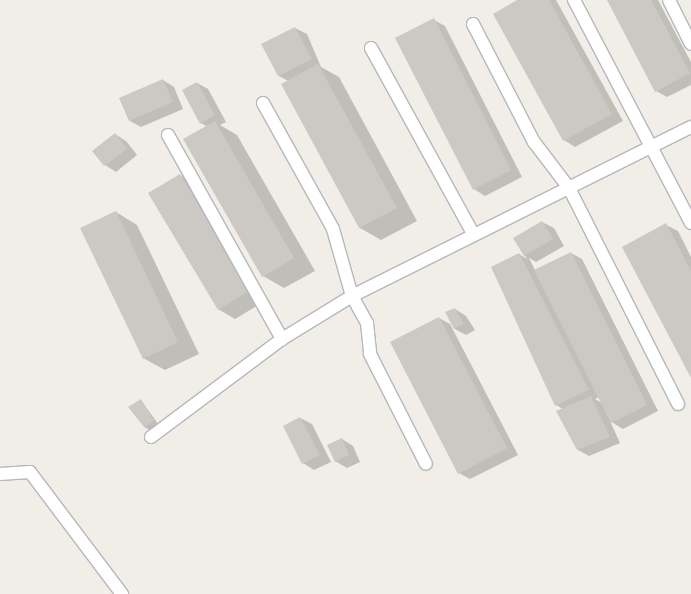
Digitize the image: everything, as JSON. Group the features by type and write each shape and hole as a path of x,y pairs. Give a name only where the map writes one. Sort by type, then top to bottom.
{"lane":[{"path":"574,0 691,223"},
{"path":"669,0 691,44"},
{"path":"473,24 534,142 569,188 678,404"},
{"path":"371,48 474,235"},
{"path":"263,102 332,229 352,296 367,323 370,354 426,464"},
{"path":"151,437 282,339 352,296 691,127"},
{"path":"168,136 282,339"},
{"path":"0,474 30,472 122,594"}],"building":[{"path":"517,0 549,0 612,114 563,141 493,14"},
{"path":"607,0 651,0 690,73 655,92"},
{"path":"434,18 511,170 473,190 395,38"},
{"path":"295,27 312,59 278,76 261,44"},
{"path":"318,64 397,208 359,228 281,84"},
{"path":"163,79 173,102 129,121 119,98"},
{"path":"197,82 215,115 200,124 182,90"},
{"path":"215,121 294,258 262,277 183,139"},
{"path":"115,133 127,149 104,166 92,151"},
{"path":"180,174 249,291 218,310 148,193"},
{"path":"116,211 178,342 143,359 80,228"},
{"path":"542,221 553,239 524,256 513,238"},
{"path":"666,223 691,271 691,378 622,247"},
{"path":"571,252 647,405 611,423 534,270"},
{"path":"519,253 589,390 555,406 491,267"},
{"path":"455,308 464,324 454,329 445,312"},
{"path":"439,317 507,448 458,474 390,342"},
{"path":"591,396 610,437 577,450 556,411"},
{"path":"141,399 154,421 144,427 128,407"},
{"path":"300,417 320,455 302,464 283,426"},
{"path":"342,438 349,455 335,462 327,445"}]}
